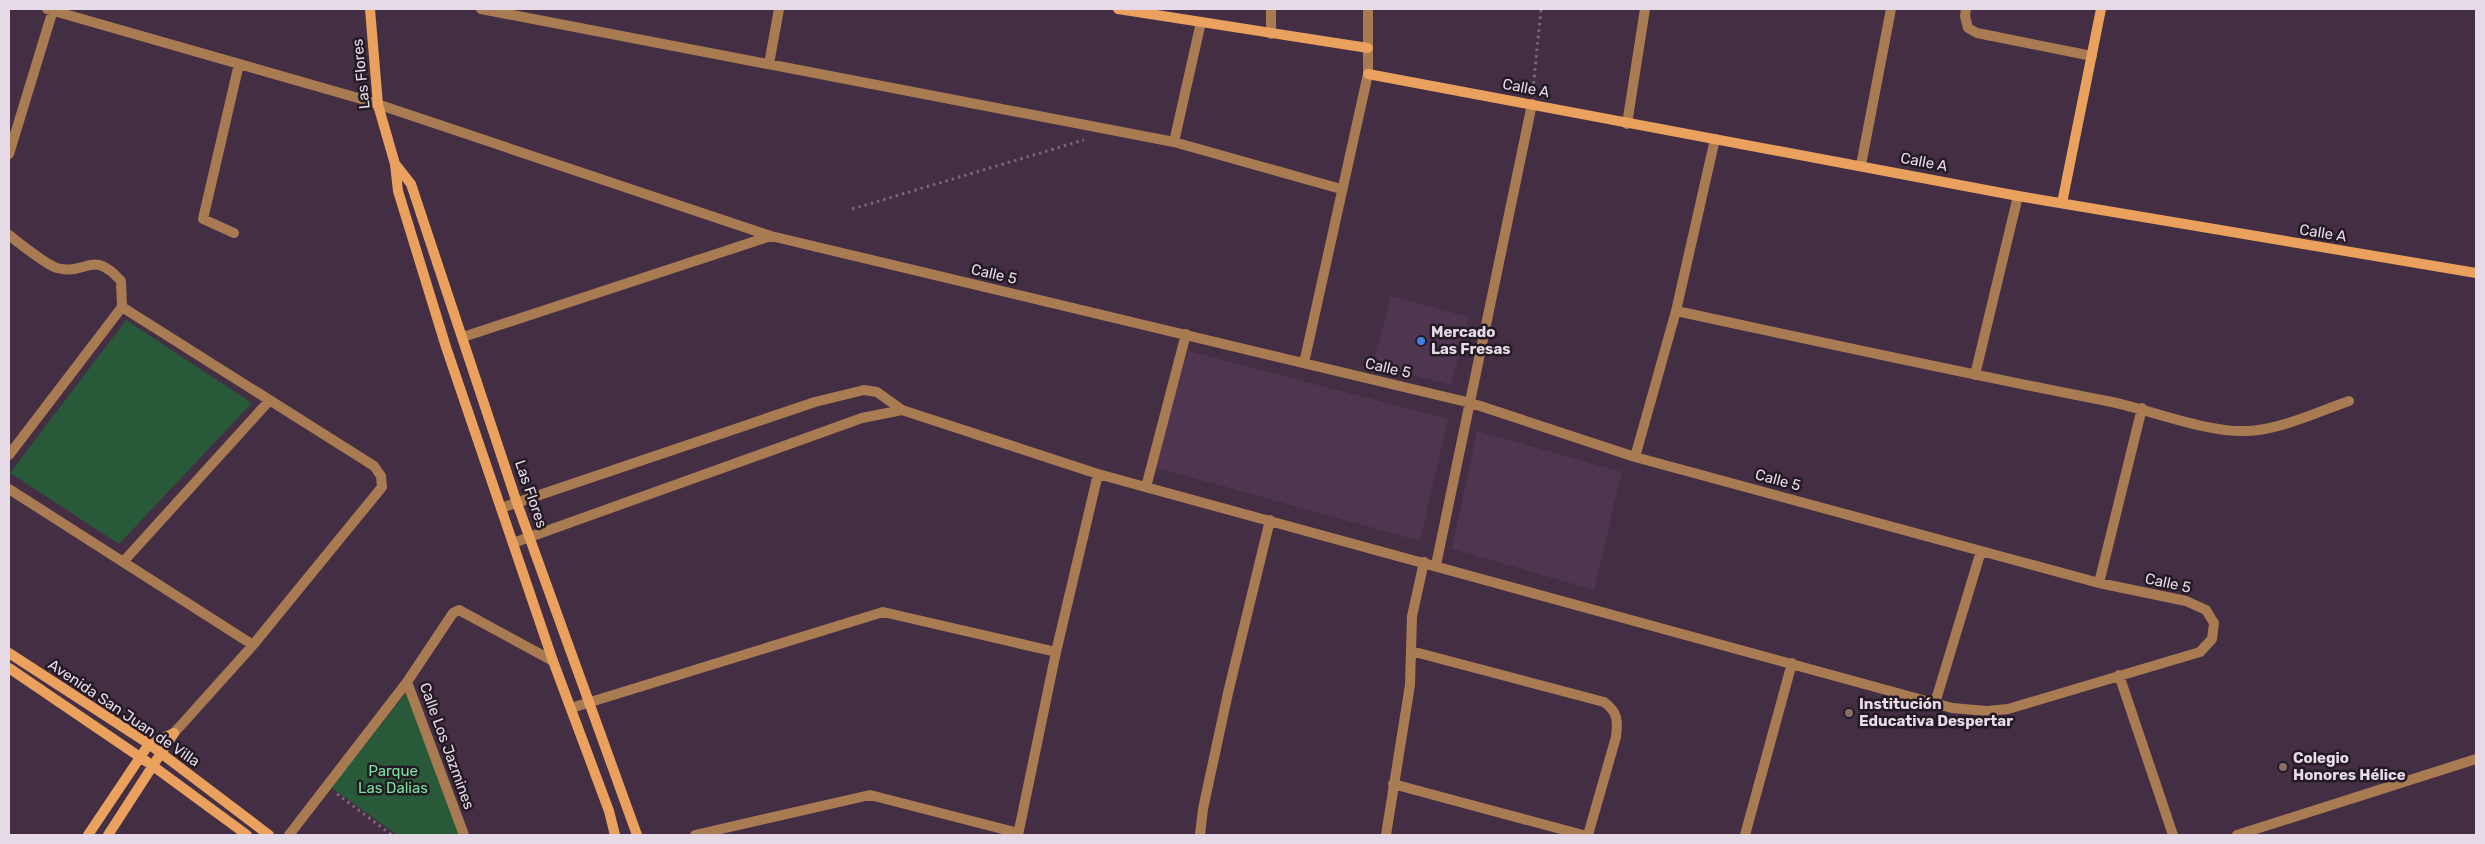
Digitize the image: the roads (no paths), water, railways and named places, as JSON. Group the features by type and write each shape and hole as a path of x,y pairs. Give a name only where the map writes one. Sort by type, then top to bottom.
{"street":[{"name":"Las Flores","path":"370,9 378,105 395,164 398,191 418,261 553,661 609,810 616,835"},
{"path":"481,9 1174,142 1341,189"},
{"path":"769,64 779,9"},
{"path":"1118,9 1160,12 1201,22 1368,48"},
{"path":"1271,9 1272,34"},
{"path":"1304,364 1341,189 1368,74 1368,9"},
{"path":"1627,124 1645,9"},
{"path":"1861,165 1891,9"},
{"path":"1966,9 1965,16 1968,28 1977,33 2092,56"},
{"path":"2062,203 2101,9"},
{"name":"Calle 5","path":"50,10 378,105 771,236 1471,403 1635,457 2099,583 2200,606 2206,610 2214,623 2212,639 2200,652 2119,674 2008,709 1970,711 1640,624 1436,565 1098,474 902,410"},
{"path":"9,154 50,10"},
{"path":"1174,142 1201,22"},
{"path":"234,233 203,219 239,64"},
{"name":"Calle A","path":"1368,74 1532,104 1627,124 1861,165 2018,196 2476,273"},
{"path":"1436,565 1532,104"},
{"path":"1635,457 1676,311 1715,140"},
{"name":"Las Flores","path":"395,164 411,184 517,503 637,835"},
{"path":"1975,375 2018,196"},
{"path":"9,235 56,268 70,269 96,263 103,266 121,281 122,307 9,455"},
{"path":"463,337 771,236"},
{"path":"108,835 174,733 253,645 382,487 381,476 374,466 122,307"},
{"path":"1676,311 1975,375 2142,408 2218,428 2246,431 2277,426 2349,401"},
{"path":"1146,486 1186,334"},
{"path":"501,508 815,402 854,391 877,392 902,410"},
{"path":"123,562 269,400"},
{"path":"2099,583 2142,408"},
{"path":"513,543 862,418 902,410"},
{"path":"695,835 870,794 1018,834 1056,652 1098,474"},
{"path":"9,489 253,645"},
{"path":"1200,835 1203,808 1226,702 1270,520"},
{"path":"1936,703 1981,551"},
{"path":"1386,835 1410,685 1412,616 1424,562"},
{"name":"Calle Los Jazmines","path":"464,835 407,682 453,613 459,610 553,661"},
{"path":"571,708 883,612 1056,652"},
{"path":"1411,651 1604,702 1609,706 1618,721 1616,737 1588,835"},
{"name":"Avenida San Juan de Villa","path":"9,653 149,744 269,835"},
{"path":"1745,835 1792,663"},
{"name":"Avenida San Juan de Villa","path":"9,668 153,766 247,835"},
{"path":"2119,674 2173,835"},
{"path":"289,835 407,682"},
{"path":"88,835 149,744 174,733"},
{"path":"2237,835 2476,759"},
{"path":"1394,784 1583,835"}],"place":[{"name":"Mercado Las Fresas","path":"1421,341"},
{"name":"Institución Educativa Despertar","path":"1849,713"},
{"name":"Colegio Honores Hélice","path":"2283,767"}],"park label":[{"name":"Parque Las Dalias","path":"393,780"}]}
